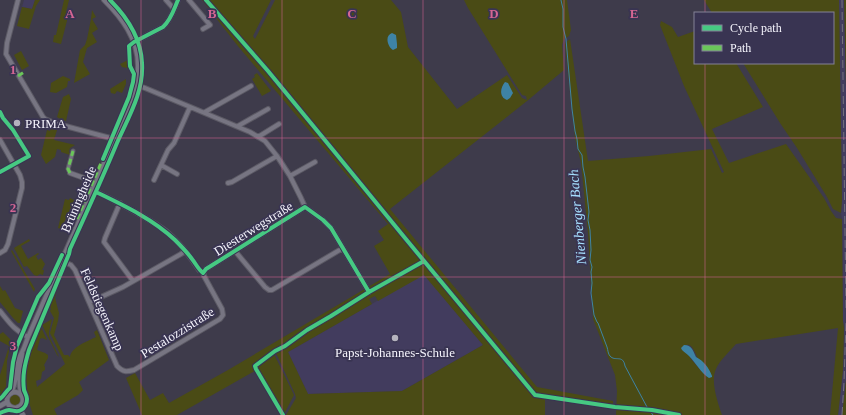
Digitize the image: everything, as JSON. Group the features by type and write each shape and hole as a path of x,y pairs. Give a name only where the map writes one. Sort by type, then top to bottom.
{"street":[{"path":"18,0 7,43 6,54 40,114 45,119 114,139"},
{"name":"Brüningheide","path":"22,352 93,190 130,103 136,85 138,65 134,42 118,15 104,0"},
{"path":"166,0 174,9"},
{"path":"134,42 163,27 169,20 178,0"},
{"path":"189,0 210,25 203,29"},
{"path":"18,76 24,72"},
{"path":"136,85 238,126 265,141 290,176 305,207"},
{"path":"205,112 251,86"},
{"path":"154,180 168,150 174,143 190,107"},
{"path":"238,126 268,109"},
{"path":"258,136 279,124"},
{"path":"0,140 19,173 22,180 22,186 8,244 5,250 0,253"},
{"path":"73,151 68,168 70,173 84,178 87,181 86,186 120,203 166,232 185,251 199,270"},
{"path":"228,183 277,156"},
{"path":"290,176 315,162"},
{"path":"161,165 177,174"},
{"path":"120,203 104,242 133,281"},
{"name":"Diesterwegstraße","path":"203,273 206,269 305,207 328,224 369,292"},
{"path":"235,251 265,287 272,290 343,248"},
{"path":"90,302 133,281 185,251"},
{"name":"Feldstiegenkamp","path":"62,261 71,265 75,270 117,366 121,370"},
{"name":"Pestalozzistraße","path":"121,370 129,372 134,370 222,318 222,309 203,273"},
{"path":"0,311 13,327 22,334 28,336"},
{"path":"7,402 8,396 12,393 16,381 19,356 22,352"},
{"path":"18,407 23,400 20,394 19,386 22,352"},
{"path":"12,393 16,392 20,394"},
{"path":"0,406 7,402"},
{"path":"7,402 12,407 18,407"},
{"path":"18,407 23,415"}],"shaded area":[{"path":"24,0 35,0 32,9 22,7"},
{"path":"35,0 40,0 36,6 29,29 17,26 22,7 32,9"},
{"path":"64,0 69,0 66,12 69,13 61,44 53,42"},
{"path":"202,0 271,0 253,36 255,39 275,0 391,0 401,12 408,47 457,109 507,75 522,98 527,100 526,96 522,95 464,0 567,0 571,30 569,36 564,39 562,45 564,70 527,101 390,209 537,387 613,401 613,405 545,394 545,415 286,415 296,398 276,353 274,354 294,395 284,414 258,369 177,415 142,415 126,378 135,373 150,400 163,393 169,403 228,370 390,274 374,246 384,240 378,231 388,224 237,45","holes":["424,275 483,345 402,391 308,394 288,352 372,304 369,299 375,296 378,301"]},
{"path":"704,0 839,0 841,213 833,209 797,148 744,64 834,64 834,12 711,12"},
{"path":"839,0 844,0 846,87 846,380 842,415 838,415 843,370 844,328 841,213"},
{"path":"844,0 846,0 846,87"},
{"path":"92,10 96,17 92,19 98,29 92,33 97,42 87,48 83,62 90,74 74,83 80,50 85,45 87,39"},
{"path":"661,21 672,27 678,37 694,31 694,64 737,64 763,107 712,129 729,163 786,144 824,198 836,218 842,219 844,328 843,370 838,415 830,415 838,328 736,344 725,356 714,374 715,392 722,415 616,415 617,391 615,375 593,319 588,233 581,163 575,138 565,45 566,42 570,39 588,161 711,149 722,173 724,172 684,86 660,25","holes":["684,345 689,345 693,348 698,358 702,372 691,359"]},
{"path":"21,51 29,66 22,70 14,55"},
{"path":"130,59 132,69 122,67 120,64"},
{"path":"257,73 271,91 262,96 252,79"},
{"path":"63,76 70,79 67,87 56,93 50,92 51,83"},
{"path":"126,79 126,84 122,93 117,91 115,94 111,93 110,89"},
{"path":"69,94 71,99 66,121 57,117 63,97"},
{"path":"51,128 57,130 54,140 75,145 70,148 70,155 57,149 55,157 46,164 41,155 47,130 50,131"},
{"path":"70,198 74,200 61,229 58,228 65,199 69,200"},
{"path":"29,239 30,241 21,246 28,259 38,253 39,254 36,256 38,260 41,258 45,264 42,270 44,270 43,275 34,275 27,266 24,267 14,248"},
{"path":"12,250 35,289 34,292 11,251"},
{"name":"Papst-Johannes-Schule","path":"424,274 483,345 402,391 308,394 288,352"},
{"path":"0,286 3,291 5,290 15,308 23,311 20,323 13,318 0,302"},
{"path":"55,286 57,289 55,298 59,313 54,335 64,355 68,355 70,357 73,350 96,337 94,332 97,330 109,360 79,382 83,390 78,395 54,409 57,415 33,415 28,399 25,368 41,327 47,340 42,338 40,339 37,350 48,355 48,358 44,365 45,370 42,372 41,379 36,381 37,387 65,364 50,333 54,318 50,311 50,301"},
{"path":"52,319 49,336 59,357 42,325"},
{"path":"3,332 11,342 7,361 6,387 0,396 0,375 9,346 0,341 0,334"},
{"path":"846,380 846,415 842,415"},
{"path":"13,395 17,395 19,396 19,404 13,405 10,402 10,398"}],"water":[{"path":"392,33 396,35 397,44 397,48 393,50 387,39"},
{"path":"505,82 508,83 513,93 507,100 504,99 501,92"},
{"path":"684,345 689,346 692,349 696,357 708,368 712,377 709,378 706,376 682,350 681,348"}],"waterway":[{"name":"Nienberger Bach","path":"561,0 572,109 578,149 582,155 589,212 588,220 591,250 590,260 592,267 591,293 594,315 609,355 612,358 623,360 647,407 653,415"}],"railway":[{"path":"842,0 846,309"},
{"path":"842,415 846,323"}],"marked path":[{"path":"18,76 24,72"},
{"path":"70,173 68,169 73,151"},
{"path":"77,219 104,156"}],"cycle path":[{"path":"0,413 8,410 20,411 26,405 27,399 23,385 25,365 29,350 70,249 138,94 142,74 139,45 132,28 110,0"},
{"path":"103,159 129,97 133,82 134,74 130,66 129,46 163,27 170,18 178,0"},
{"path":"206,0 268,71 535,395 615,407 652,410 679,415"},
{"path":"0,112 29,156 0,172"},
{"path":"96,192 157,225 184,249 203,273 206,269 305,207 331,228 369,292"},
{"path":"0,399 10,388 13,362 17,346 38,297 49,283 62,255"},
{"path":"283,415 255,366 307,330 369,292 424,261"}],"place":[{"name":"PRIMA","path":"17,123"},
{"name":"Papst-Johannes-Schule","path":"395,338"}]}
